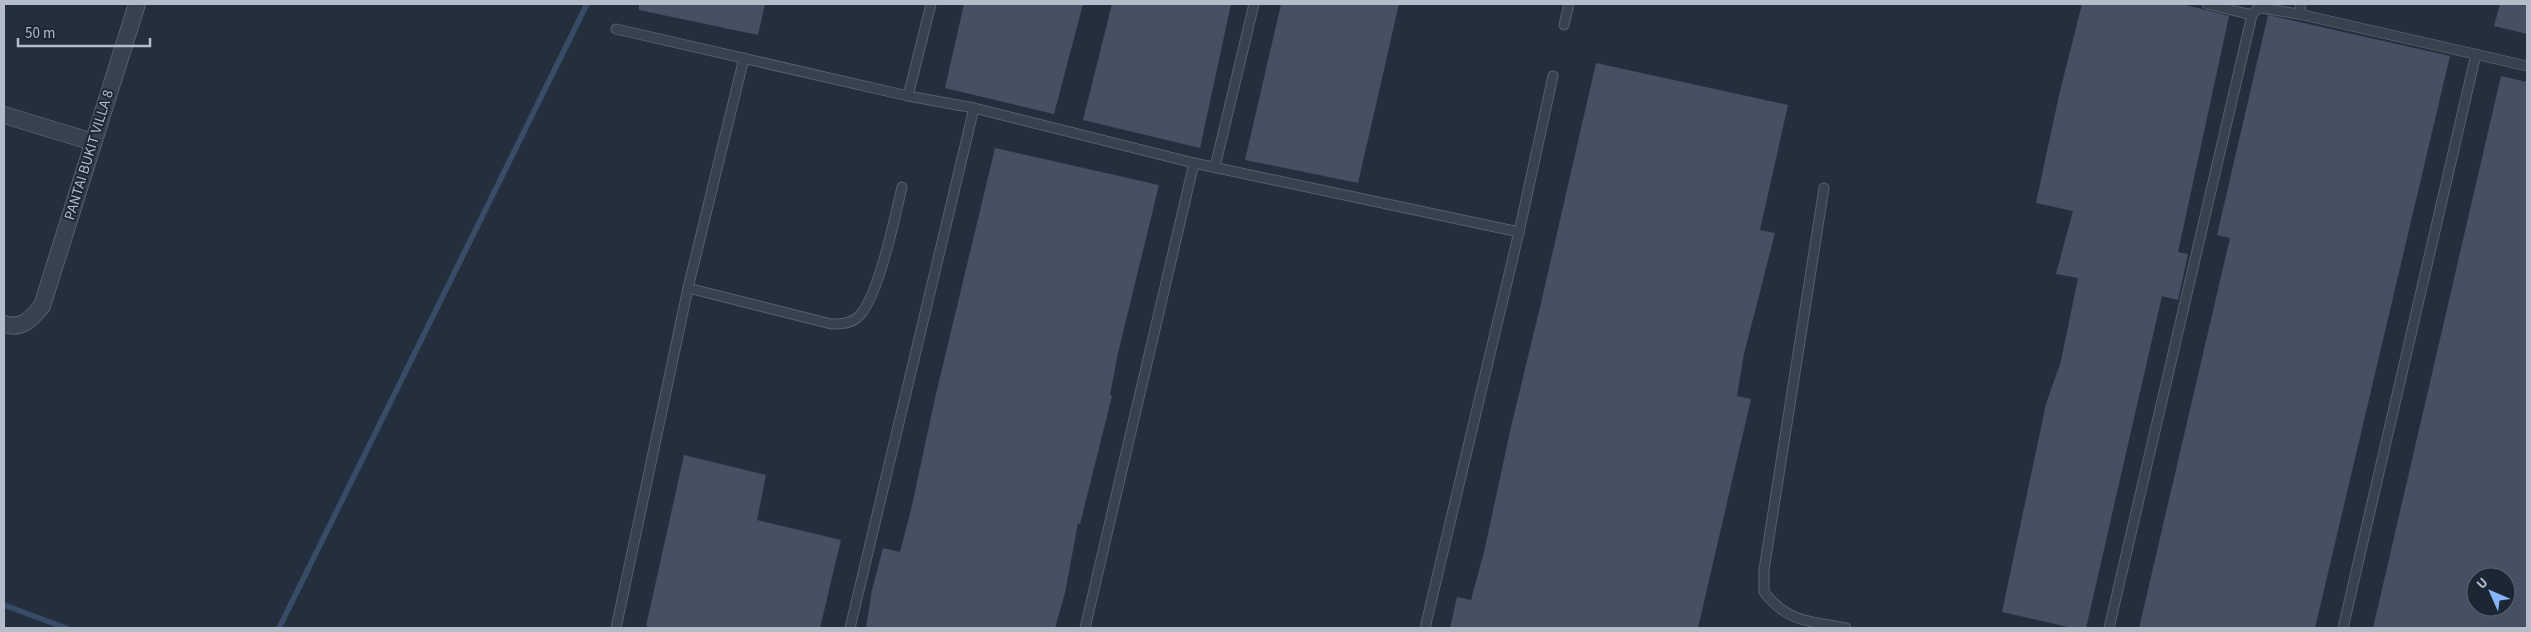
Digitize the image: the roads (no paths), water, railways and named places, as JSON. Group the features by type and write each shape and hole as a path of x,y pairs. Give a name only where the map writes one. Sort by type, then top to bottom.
{"street":[{"name":"PANTAI BUKIT VILLA 8","path":"4,324 12,327 28,323 42,306 137,4"},
{"path":"4,115 93,142"}],"lane":[{"path":"908,96 931,4"},
{"path":"1215,168 1254,4"},
{"path":"1564,25 1570,4"},
{"path":"2207,4 2252,15"},
{"path":"2299,14 2301,4"},
{"path":"2109,628 2252,15 2261,8 2299,14 2527,66"},
{"path":"616,29 908,96 974,108 1215,168 1519,232"},
{"path":"2343,628 2476,54"},
{"path":"616,628 688,288 744,58"},
{"path":"1425,628 1519,232 1553,76"},
{"path":"850,628 974,108"},
{"path":"1085,628 1194,163"},
{"path":"688,288 831,324 845,324 857,318 868,304 886,251 902,187"},
{"path":"1824,188 1764,570 1764,592 1784,614 1801,620 1846,628"}],"waterway":[{"path":"279,628 587,4"},
{"path":"4,605 66,628"}]}
